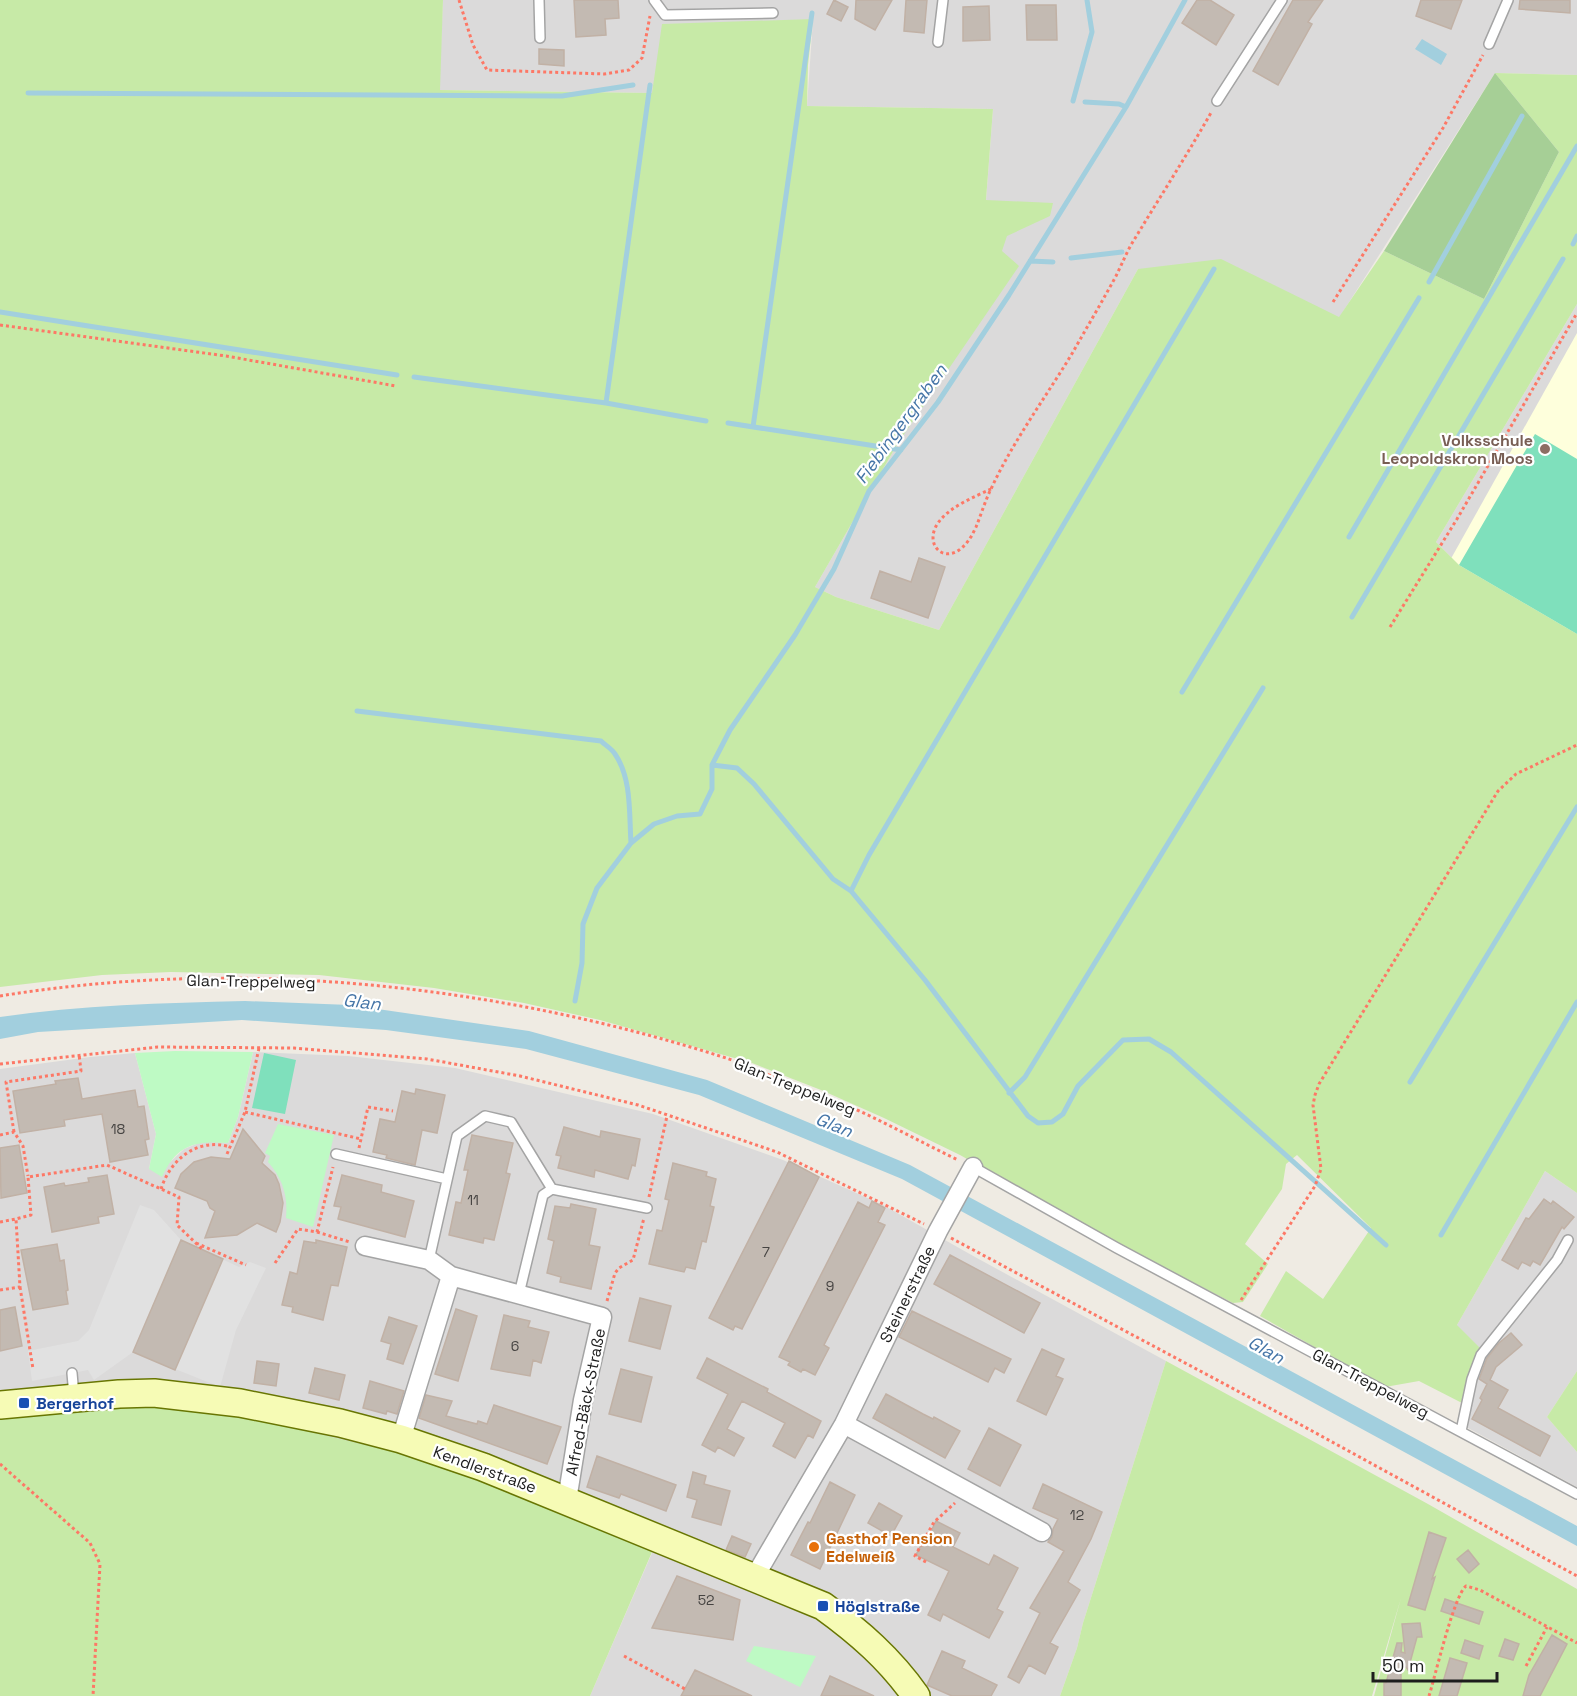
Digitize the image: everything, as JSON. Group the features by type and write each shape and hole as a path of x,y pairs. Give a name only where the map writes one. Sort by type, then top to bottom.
{"street":[{"name":"Steinerstraße","path":"754,1578 844,1424 942,1224 972,1170"},
{"name":"Alfred-Bäck-Straße","path":"365,1246 429,1260 451,1276 602,1317 584,1400 567,1500"},
{"path":"401,1439 451,1276"},
{"name":"Kendlerstraße","path":"0,1405 73,1386 118,1394 154,1393 240,1403 330,1420 401,1439 483,1467 567,1500 823,1606 881,1653 912,1694"},
{"path":"844,1424 1042,1532"}],"lane":[{"path":"539,0 540,38"},
{"path":"654,0 665,15 773,13"},
{"path":"938,42 943,0"},
{"path":"1217,102 1282,0"},
{"path":"1489,44 1508,0"},
{"path":"429,1260 457,1136 484,1116 511,1122 552,1189"},
{"path":"336,1154 447,1179"},
{"name":"Glan-Treppelweg","path":"972,1170 1577,1494"},
{"path":"519,1294 543,1195 552,1189 647,1208"},
{"path":"1461,1431 1472,1379 1481,1355 1557,1260 1568,1240"}],"path":[{"path":"459,0 473,45 487,70 604,74 629,69 642,58 654,0"},
{"path":"1333,302 1443,128 1489,44"},
{"path":"991,489 948,513 937,524 933,536 934,546 941,553 951,554 963,549 972,537 991,489 1012,451 1088,326 1133,241 1153,212 1217,102"},
{"path":"1390,627 1457,519 1577,314"},
{"path":"0,325 226,356 396,386"},
{"path":"1236,1310 1319,1177 1321,1169 1313,1105 1319,1084 1498,791 1516,774 1577,745"},
{"name":"Glan-Treppelweg","path":"0,996 110,982 251,979 319,982 442,993 507,1004 592,1021 727,1059 853,1108 972,1170"},
{"path":"0,1064 158,1047 294,1048 427,1059 520,1076 638,1105 777,1152 884,1202 942,1224 1577,1576"},
{"path":"227,1154 245,1112 259,1048"},
{"path":"0,1222 31,1215 23,1146 14,1132 6,1082 81,1071 79,1054"},
{"path":"357,1158 368,1107 393,1111"},
{"path":"245,1112 361,1139"},
{"path":"0,1135 14,1132"},
{"path":"161,1189 171,1167 186,1153 214,1144 230,1147"},
{"path":"317,1232 336,1154"},
{"path":"28,1177 107,1165 180,1197 177,1226 202,1250"},
{"path":"16,1219 20,1287 33,1369"},
{"path":"276,1263 298,1229 365,1246"},
{"path":"195,1242 246,1265"},
{"path":"0,1290 20,1287"},
{"path":"0,1464 90,1544 100,1564 93,1696"},
{"path":"926,1562 915,1556 922,1540 925,1541 934,1522 961,1497"},
{"path":"1430,1696 1461,1590 1467,1586 1480,1590 1577,1643"},
{"path":"1526,1666 1547,1626"},
{"path":"624,1656 685,1689"}],"shaded area":[{"path":"443,0 1577,0 1577,75 1495,73 1339,318 1138,269 939,630 836,597 815,587 898,443 1002,251 986,201 993,109 807,106 813,19 653,93 439,90"},
{"name":"Volksschule Leopoldskron Moos","path":"1577,304 1577,634 1459,565 1436,542"},
{"name":"Volksschule Leopoldskron Moos","path":"1577,333 1577,644 1448,564"},
{"path":"253,1052 348,1056 455,1068 653,1114 783,1160 883,1205 1166,1361 1060,1696 590,1696 655,1546 100,1407 0,1420 0,1069 135,1053 156,1134 149,1169 167,1165 184,1149 204,1141 228,1143 238,1117"},
{"path":"1545,1171 1577,1193 1577,1371 1547,1417 1577,1452 1577,1487 1457,1422 1469,1381 1457,1325"},
{"path":"140,1205 154,1210 181,1240 239,1267 250,1262 266,1268 236,1330 220,1387 133,1352 94,1380 88,1370 32,1381 28,1351 78,1341 89,1330"}],"green space":[{"path":"0,0 443,0 440,90 652,93 662,24 813,19 808,65 807,106 993,109 986,200 1053,203 1050,216 1007,236 1002,251 1019,266 898,443 815,587 836,597 939,630 1138,269 1221,259 1339,317 1384,251 1484,299 1559,152 1495,73 1577,75 1577,304 1436,542 1459,565 1577,634 1577,1193 1545,1171 1457,1325 1481,1349 1462,1403 1419,1381 1385,1387 1260,1316 1286,1271 1323,1299 1371,1228 1297,1155 1286,1164 1282,1189 1245,1244 1268,1264 1243,1302 1233,1303 1128,1249 960,1155 884,1118 752,1063 600,1020 524,1003 434,988 319,975 171,972 102,975 0,987"},
{"path":"1495,73 1559,152 1484,299 1384,251"},
{"name":"Volksschule Leopoldskron Moos","path":"1535,434 1577,459 1577,634 1459,565"},
{"path":"253,1052 238,1117 228,1143 206,1143 188,1147 174,1157 162,1177 149,1169 156,1134 135,1053"},
{"path":"264,1053 296,1060 285,1114 252,1108"},
{"path":"278,1124 334,1135 313,1227 286,1218 283,1188 268,1162 270,1156 265,1153"},
{"path":"1166,1361 1428,1504 1577,1589 1577,1696 1374,1696 1401,1598 1372,1696 1060,1696"},
{"path":"1577,1371 1577,1452 1547,1417"},
{"path":"133,1406 203,1411 269,1422 412,1456 509,1488 655,1545 590,1696 0,1696 0,1420 100,1407"},
{"path":"754,1646 816,1656 800,1687 746,1661"}],"water":[{"path":"1422,39 1447,54 1441,65 1415,49"},
{"path":"245,1001 350,1005 529,1031 707,1080 910,1165 1577,1526 1577,1546 902,1179 699,1095 526,1049 386,1030 242,1020 38,1032 0,1039 0,1017 91,1007"}],"building":[{"path":"574,0 618,0 619,18 605,19 606,35 576,37"},
{"path":"834,0 848,7 841,21 827,14"},
{"path":"856,0 892,0 875,30 855,19"},
{"path":"906,0 927,0 924,33 904,31"},
{"path":"1197,0 1210,0 1234,15 1216,45 1182,23"},
{"path":"1293,0 1323,0 1308,22 1312,24 1278,85 1253,71"},
{"path":"1421,0 1462,0 1451,29 1416,16"},
{"path":"1520,0 1570,0 1570,13 1519,9"},
{"path":"1026,5 1056,5 1057,40 1027,40"},
{"path":"989,6 990,40 963,41 963,7"},
{"path":"539,49 564,50 564,66 539,64"},
{"path":"919,558 945,567 928,618 871,598 880,571 911,582"},
{"path":"78,1078 82,1099 135,1090 138,1107 144,1106 149,1139 145,1140 148,1155 110,1162 102,1114 64,1120 65,1126 20,1133 13,1091"},
{"path":"416,1089 445,1095 437,1133 422,1130 415,1165 386,1158 387,1155 373,1152 380,1119 395,1122 402,1091 415,1094"},
{"path":"564,1127 600,1137 601,1131 640,1139 635,1166 632,1165 628,1179 595,1170 594,1177 558,1168 561,1156 556,1155"},
{"path":"243,1129 265,1156 262,1163 275,1175 279,1184 283,1203 280,1222 276,1232 257,1223 237,1235 205,1238 215,1211 210,1208 207,1201 175,1188 181,1174 194,1162 211,1157 230,1159"},
{"path":"472,1135 513,1143 506,1173 510,1174 494,1240 484,1238 483,1243 449,1235 456,1202 461,1203 468,1170 464,1170"},
{"path":"19,1145 27,1193 1,1198 0,1148"},
{"path":"789,1161 819,1177 742,1329 735,1326 733,1330 709,1318"},
{"path":"673,1163 707,1172 706,1176 716,1179 710,1206 714,1207 706,1242 702,1241 695,1269 686,1267 684,1272 649,1264 657,1230 662,1231 669,1200 665,1199"},
{"path":"107,1175 114,1214 98,1217 99,1223 52,1232 44,1187 89,1182 88,1178"},
{"path":"342,1175 382,1185 381,1192 414,1201 405,1237 338,1219 341,1207 334,1206"},
{"path":"1544,1199 1551,1204 1553,1201 1574,1217 1564,1229 1562,1227 1540,1265 1533,1261 1530,1266 1522,1262 1518,1269 1502,1260 1526,1218 1529,1219"},
{"path":"872,1201 885,1208 878,1222 885,1225 824,1345 829,1348 815,1375 803,1369 801,1372 788,1365 790,1362 779,1357 858,1202 869,1208"},
{"path":"571,1204 596,1209 589,1245 600,1247 591,1289 560,1282 561,1277 547,1273 554,1241 548,1239 555,1206 570,1208"},
{"path":"181,1240 223,1259 175,1370 133,1352"},
{"path":"316,1240 347,1247 338,1286 331,1285 323,1320 292,1312 293,1307 282,1305 290,1272 297,1274 304,1241 316,1243"},
{"path":"57,1244 60,1261 64,1260 68,1304 33,1310 21,1250"},
{"path":"950,1255 1040,1303 1024,1333 934,1284"},
{"path":"640,1298 671,1306 660,1349 629,1341"},
{"path":"15,1307 22,1346 0,1351 0,1310"},
{"path":"456,1309 477,1316 458,1381 435,1374"},
{"path":"912,1311 1011,1359 1004,1373 995,1368 988,1382 899,1337"},
{"path":"504,1315 530,1321 528,1327 549,1332 541,1363 533,1360 530,1376 491,1369"},
{"path":"389,1317 417,1326 403,1364 387,1359 391,1344 381,1341"},
{"path":"1511,1333 1522,1345 1496,1367 1490,1380 1508,1390 1498,1408 1550,1436 1540,1456 1472,1419 1487,1384 1479,1379 1487,1358"},
{"path":"1042,1349 1064,1359 1056,1376 1063,1379 1046,1415 1017,1401"},
{"path":"707,1358 768,1389 767,1392 821,1421 813,1438 808,1435 795,1458 773,1446 785,1423 742,1401 727,1429 744,1438 734,1456 718,1447 715,1452 702,1445 728,1394 697,1378"},
{"path":"257,1361 279,1364 276,1386 254,1383"},
{"path":"315,1368 345,1375 339,1400 309,1393"},
{"path":"621,1369 652,1377 641,1422 609,1414"},
{"path":"370,1381 404,1391 397,1414 387,1411 386,1414 363,1408"},
{"path":"886,1394 960,1431 945,1458 873,1418"},
{"path":"426,1395 452,1401 446,1416 477,1424 478,1421 487,1424 494,1405 561,1427 547,1464 419,1418"},
{"path":"989,1428 1021,1445 1000,1486 968,1469"},
{"path":"597,1456 676,1485 666,1511 621,1494 619,1498 587,1487"},
{"path":"693,1472 706,1476 704,1484 730,1491 721,1525 692,1517 697,1500 687,1497"},
{"path":"830,1482 855,1495 820,1569 791,1555"},
{"path":"1043,1484 1102,1512 1091,1539 1068,1582 1080,1590 1050,1643 1058,1647 1045,1674 1029,1665 1019,1683 1008,1677 1040,1613 1030,1608 1064,1551 1048,1542 1058,1519 1033,1508"},
{"path":"879,1503 902,1516 891,1536 868,1523"},
{"path":"936,1521 960,1533 953,1547 989,1565 994,1555 1018,1568 997,1609 1003,1612 989,1638 943,1614 940,1621 928,1615 949,1571 916,1555 922,1543 925,1544"},
{"path":"1429,1532 1446,1538 1432,1579 1435,1577 1425,1610 1408,1605"},
{"path":"732,1536 751,1544 745,1557 726,1550"},
{"path":"1468,1550 1479,1564 1469,1573 1457,1559"},
{"path":"677,1576 740,1600 733,1640 652,1628"},
{"path":"1445,1599 1483,1612 1479,1624 1441,1611"},
{"path":"1420,1623 1422,1637 1417,1637 1408,1670 1401,1665 1401,1696 1384,1696 1384,1683 1386,1683 1397,1643 1402,1643 1401,1652 1405,1653 1402,1624"},
{"path":"1552,1635 1567,1644 1540,1696 1523,1696 1529,1675"},
{"path":"1505,1639 1519,1644 1513,1660 1499,1656"},
{"path":"1465,1640 1483,1646 1479,1659 1461,1653"},
{"path":"942,1651 965,1661 962,1668 997,1685 991,1696 952,1696 927,1685"},
{"path":"1450,1658 1467,1663 1457,1696 1439,1696"},
{"path":"695,1670 752,1696 681,1696"},
{"path":"830,1676 874,1696 821,1696"}],"waterway":[{"path":"1073,101 1092,32 1087,0"},
{"name":"Fiebingergraben","path":"575,1001 582,963 583,924 597,888 631,843 654,824 677,816 700,814 712,789 712,765 730,730 795,635 834,569 869,491 938,402 1009,295 1126,107 1185,0"},
{"path":"753,427 812,13"},
{"path":"28,93 562,96 633,85"},
{"path":"606,403 650,85"},
{"path":"1085,102 1119,104 1126,107"},
{"path":"1429,282 1522,116"},
{"path":"1349,537 1577,146"},
{"path":"1573,244 1577,236"},
{"path":"1071,258 1122,252"},
{"path":"1352,617 1563,259"},
{"path":"1030,261 1053,262"},
{"path":"851,891 869,855 1214,269"},
{"path":"1182,692 1419,298"},
{"path":"0,312 397,375"},
{"path":"414,377 606,403 706,421"},
{"path":"728,423 901,450"},
{"path":"1009,1093 1025,1077 1263,688"},
{"path":"357,711 601,741 615,754 624,774 629,797 631,843"},
{"path":"712,765 737,768 754,784 833,879 851,891 925,980 1028,1116 1038,1123 1052,1122 1063,1114 1078,1086 1123,1040 1149,1039 1171,1052 1386,1245"},
{"path":"1410,1082 1577,807"},
{"path":"1441,1235 1577,1002"}],"place":[{"name":"Volksschule Leopoldskron Moos","path":"1545,449"},
{"name":"Bergerhof","path":"24,1403"},
{"name":"Gasthof Pension Edelweiß","path":"814,1547"},
{"name":"Höglstraße","path":"823,1606"}],"water label":[{"name":"Glan","path":"362,1002"},
{"name":"Glan","path":"834,1125"},
{"name":"Glan","path":"1266,1350"}]}
